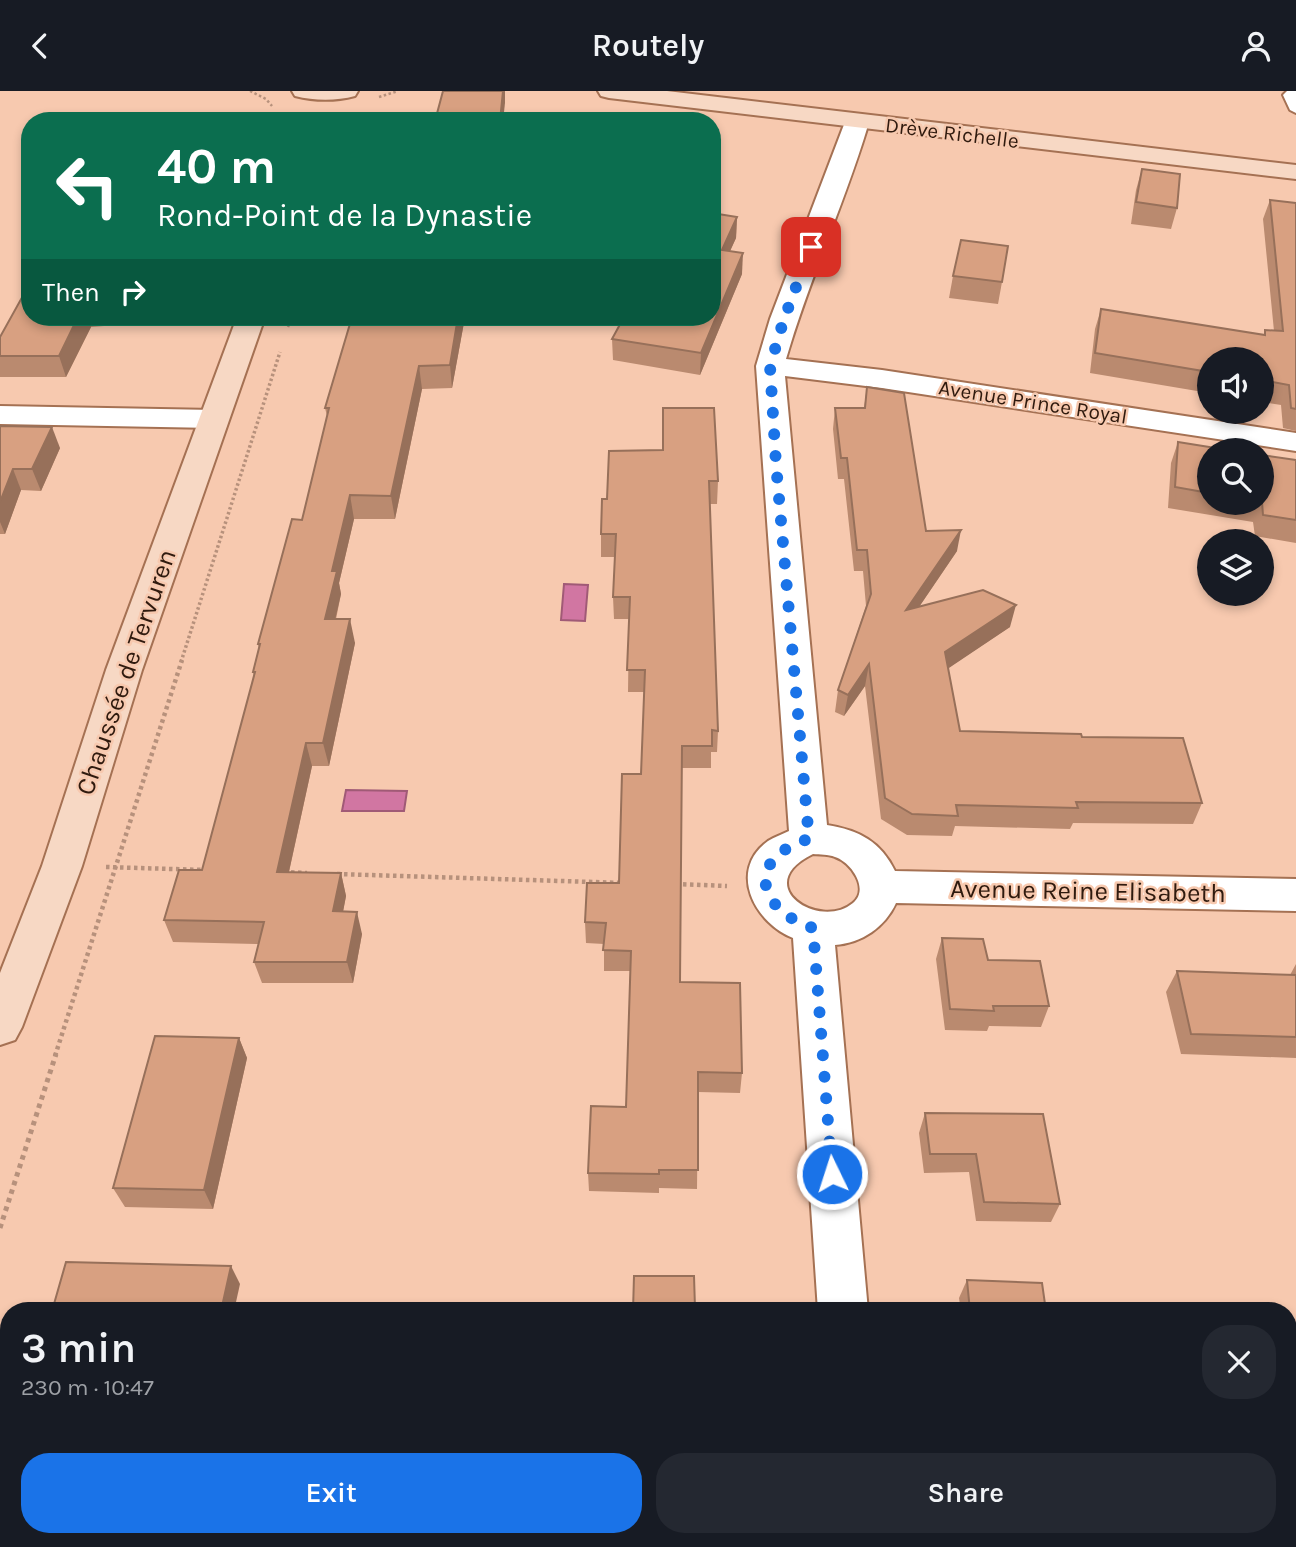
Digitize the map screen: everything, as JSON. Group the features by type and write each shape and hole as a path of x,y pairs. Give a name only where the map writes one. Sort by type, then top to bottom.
{"main road":[{"path":"303,91 347,91"},
{"path":"344,112 355,91"},
{"name":"Drève Richelle","path":"609,91 1296,172"},
{"name":"Chaussée de Tervuren","path":"0,1027 62,866 124,670 247,326"}],"street":[{"path":"809,839 770,366 784,319 857,122"},
{"name":"Avenue Prince Royal","path":"770,366 882,379 1296,442"},
{"path":"0,415 214,419"},
{"path":"809,839 836,841 852,847 866,857 876,869 880,887 878,899 869,914 854,924 834,930 813,928 781,913 771,901 766,887 766,872 773,859 785,848 809,839"},
{"name":"Avenue Reine Elisabeth","path":"880,887 1296,895"},
{"path":"813,928 842,1302"}],"lane":[{"path":"1293,91 1289,95 1296,110"}],"path":[{"path":"287,330 289,326"},
{"path":"0,1228 283,343"},
{"path":"62,866 213,870"},
{"path":"282,872 310,873"},
{"path":"323,873 628,883"},
{"path":"669,884 766,887"}],"shaded area":[{"path":"564,584 588,585 585,621 561,620"},
{"path":"346,790 407,791 404,811 342,811"}],"building":[{"path":"443,91 503,91 501,112 437,112"},
{"path":"1142,169 1180,174 1177,208 1136,202"},
{"path":"1270,200 1296,203 1296,409 1291,408 1289,385 1274,382 1274,347 1197,347 1197,370 1095,353 1101,309 1265,335 1265,330 1283,331"},
{"path":"721,214 737,217 722,250 743,253 721,305"},
{"path":"961,240 1008,246 1002,282 953,276"},
{"path":"21,299 21,326 74,326 59,356 0,356 0,337"},
{"path":"349,326 456,326 450,365 419,366 391,496 350,495 332,571 337,571 325,619 350,619 323,743 306,743 277,872 341,873 333,911 357,912 347,962 254,962 264,922 164,920 179,870 202,870 255,672 258,644 292,519 302,520 329,408 325,408"},
{"path":"619,326 712,326 701,353 612,339"},
{"path":"867,387 904,393 926,531 961,530 906,610 983,590 1016,605 945,652 960,731 1081,734 1082,737 1183,738 1202,803 1076,802 1078,808 956,805 958,816 912,814 885,798 869,664 848,695 838,690 871,594 867,550 857,550 847,458 841,458 835,408 865,408"},
{"path":"663,408 714,408 718,481 709,481 718,731 712,730 712,746 682,746 680,982 740,983 742,1073 698,1072 698,1170 659,1170 659,1174 588,1173 591,1106 626,1107 631,951 603,950 606,923 585,922 587,883 619,883 622,774 641,774 645,670 627,670 630,597 613,597 616,534 601,534 602,499 607,499 609,451 663,450"},
{"path":"0,426 52,427 32,469 13,469 0,502"},
{"path":"1178,442 1197,445 1197,491 1175,487"},
{"path":"1274,457 1296,460 1296,520 1263,515 1274,515"},
{"path":"942,938 983,939 988,960 1040,961 1049,1006 993,1006 994,1011 950,1009"},
{"path":"1177,971 1296,975 1296,1037 1191,1034"},
{"path":"155,1036 239,1038 204,1190 113,1188"},
{"path":"925,1113 1043,1114 1060,1204 984,1202 976,1154 930,1154"},
{"path":"66,1262 231,1266 223,1302 55,1302"},
{"path":"634,1276 694,1276 695,1302 633,1302"},
{"path":"967,1280 1042,1283 1045,1302 969,1302"}],"route":[{"path":"811,247 770,366 809,839 785,848 773,859 766,872 766,887 771,901 781,913 796,923 813,928 832,1174"}]}
